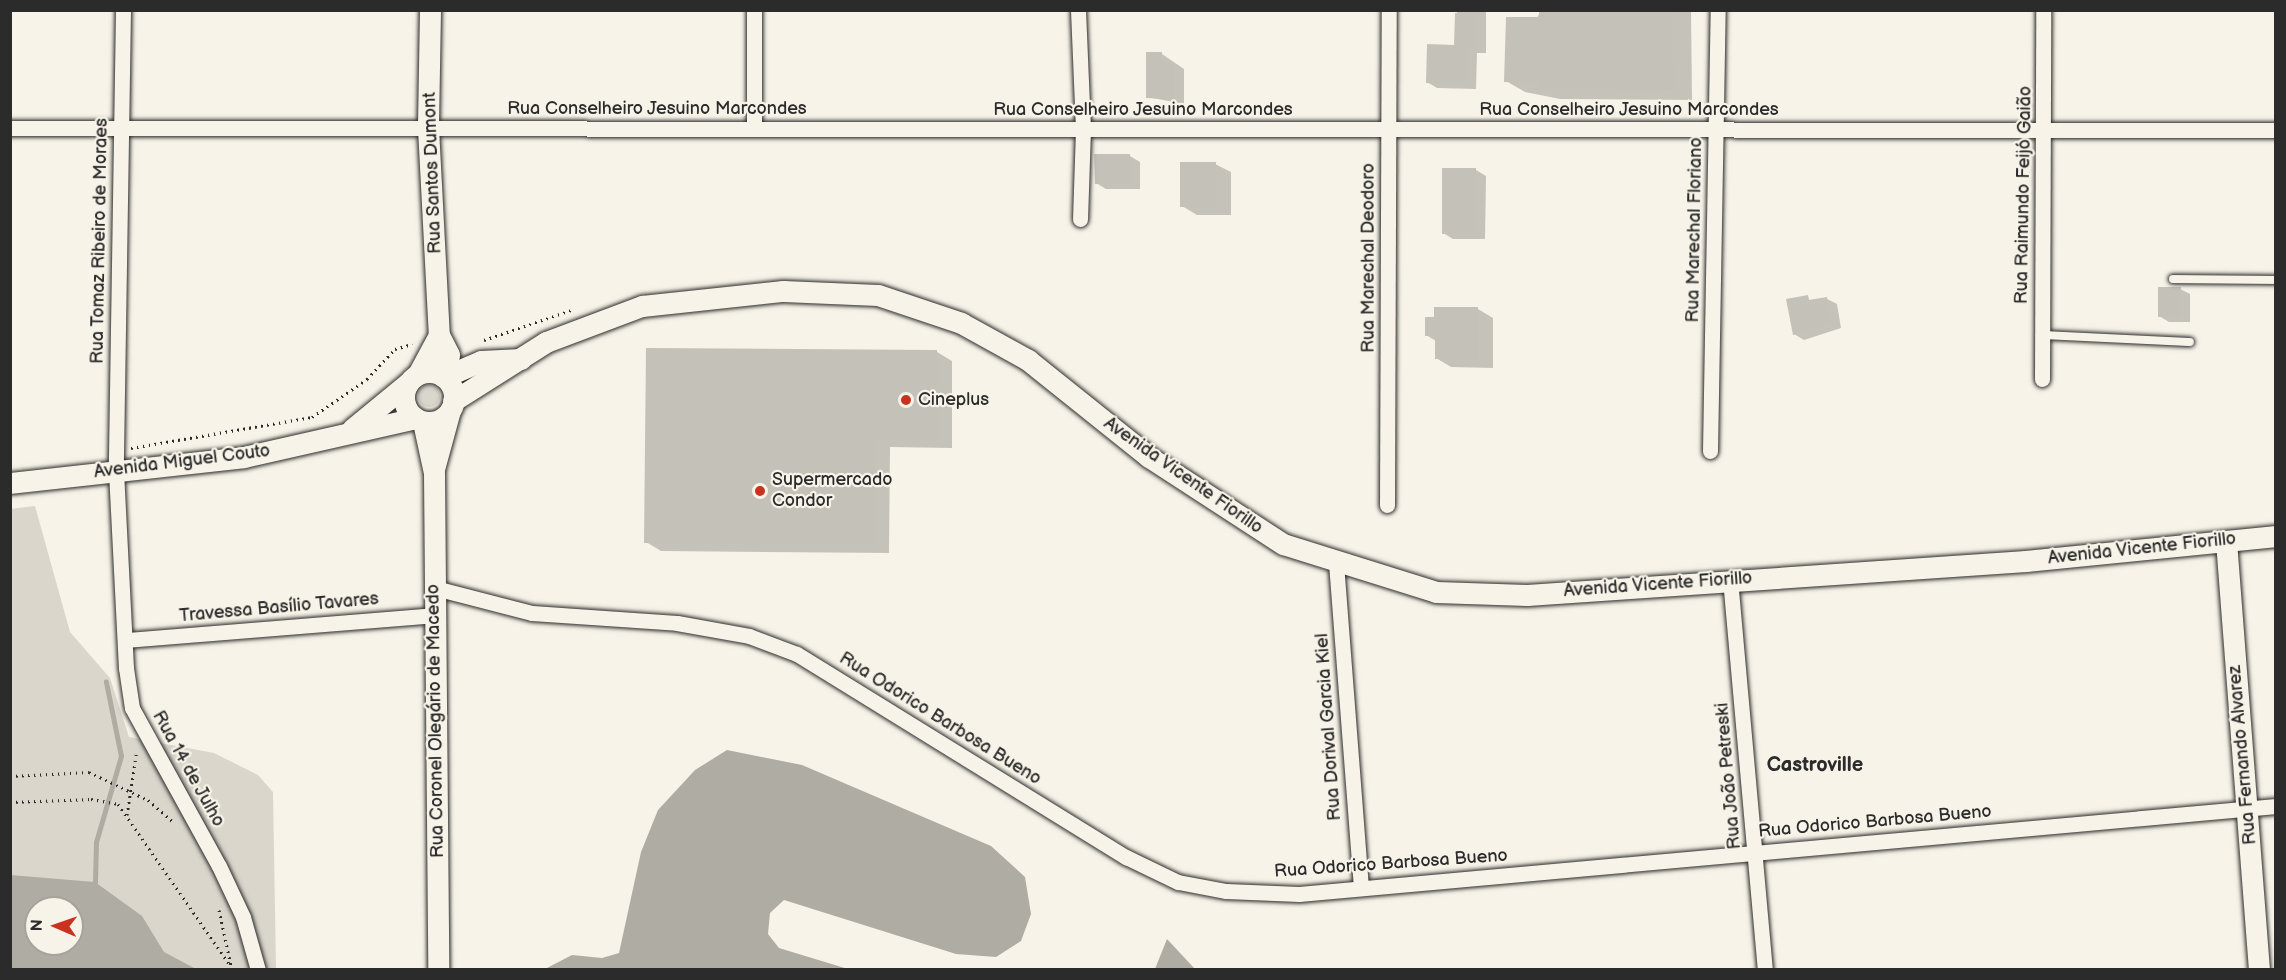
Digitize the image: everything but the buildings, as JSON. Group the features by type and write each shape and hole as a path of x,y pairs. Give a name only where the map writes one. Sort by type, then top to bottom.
{"main road":[{"name":"Rua Santos Dumont","path":"430,10 428,128 439,334 449,355 443,376"},
{"name":"Avenida Vicente Fiorillo","path":"451,406 521,359 602,319 686,297 783,291 878,295 961,323 1028,360 1239,520 1283,544 1336,563 1436,592 1527,595 2276,536"},
{"path":"434,473 419,420 405,406 413,378 439,334"},
{"path":"352,429 413,378 443,376 481,361 521,359"},
{"path":"434,473 451,406 443,376"},
{"path":"419,420 438,420 451,406"},
{"name":"Avenida Miguel Couto","path":"10,483 244,457 352,429 419,420"},
{"name":"Rua Coronel Olegário de Macedo","path":"434,473 438,965"},
{"name":"Rua Fernando Alvarez","path":"2226,541 2259,969"}],"street":[{"name":"Rua Tomaz Ribeiro de Moraes","path":"117,471 123,10"},
{"path":"754,10 754,129"},
{"path":"1078,10 1083,129 1080,219"},
{"name":"Rua Marechal Deodoro","path":"1387,505 1389,10"},
{"name":"Rua Marechal Floriano","path":"1710,451 1719,10"},
{"name":"Rua Raimundo Feijó Gaião","path":"2042,379 2046,128 2043,10"},
{"name":"Rua Conselheiro Jesuino Marcondes","path":"10,128 2276,130"},
{"name":"Rua 14 de Julho","path":"117,471 132,708 219,866 243,917 258,969"},
{"name":"Rua Dorival Garcia Kiel","path":"1336,563 1361,888"},
{"name":"Rua João Petreski","path":"1730,579 1766,969"},
{"name":"Rua Odorico Barbosa Bueno","path":"435,588 532,613 677,623 749,636 797,654 1126,856 1178,882 1226,891 1361,888 2276,806"},
{"name":"Travessa Basílio Tavares","path":"126,640 435,615"}],"lane":[{"path":"2173,279 2276,279"},
{"path":"2042,335 2190,342"}],"path":[{"path":"126,817 140,725"},
{"path":"10,776 89,772 109,778 131,791 178,828"},
{"path":"10,802 91,799 118,804 232,968"},
{"path":"218,901 232,968"}],"shaded area":[{"path":"429,385 437,388 440,396 437,404 429,407 421,404 418,396 421,388"},
{"path":"35,506 70,632 110,678 129,737 214,753 258,775 273,792 276,969 11,969 10,509"},
{"path":"727,750 802,765 991,846 1025,877 1031,914 1021,941 996,957 956,954 784,900 770,913 768,934 779,948 848,969 545,969 572,955 602,958 619,953 641,852 658,810 695,770"},
{"path":"10,875 95,882 142,916 164,952 196,969 11,969"},
{"path":"1167,939 1195,969 1155,969"}],"waterway":[{"path":"95,882 96,842 121,756 106,682"}],"place":[{"name":"Cineplus","path":"906,400"},
{"name":"Supermercado Condor","path":"760,491"}],"district":[{"name":"Castroville","path":"1815,765"}]}
